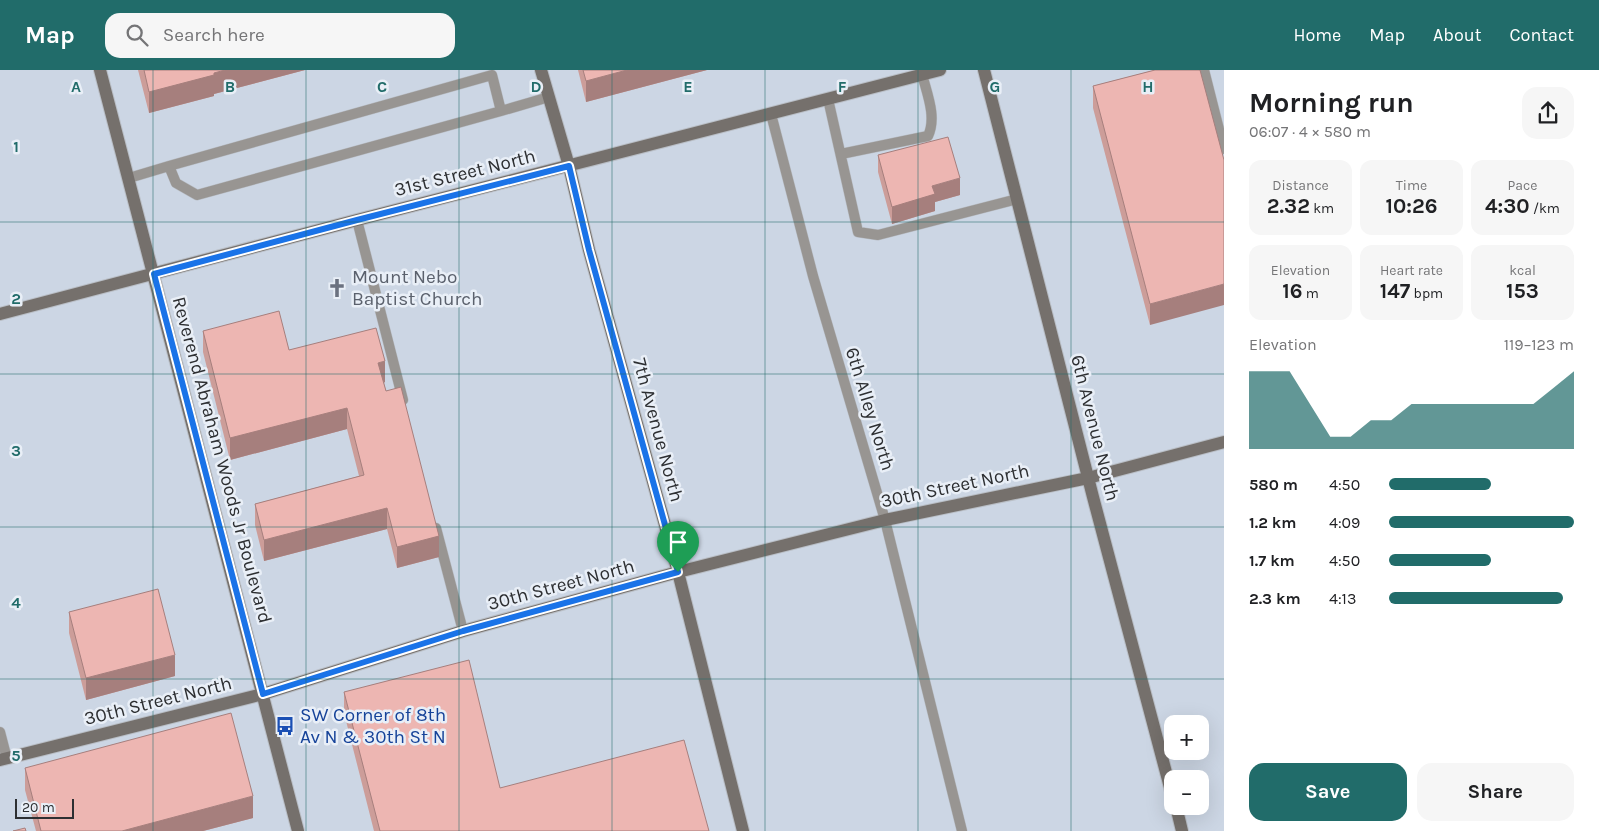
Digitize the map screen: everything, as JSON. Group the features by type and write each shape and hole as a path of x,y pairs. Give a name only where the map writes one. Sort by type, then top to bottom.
{"street":[{"name":"Reverend Abraham Woods Jr Boulevard","path":"100,70 298,831"},
{"name":"7th Avenue North","path":"541,70 569,166 589,250 678,572 743,831"},
{"name":"31st Street North","path":"0,314 940,70"},
{"name":"6th Avenue North","path":"984,70 1088,478 1165,770"},
{"name":"30th Street North","path":"4,760 263,694 463,631 678,572 885,520 1088,478 1224,442"},
{"path":"1178,815 1182,831"}],"lane":[{"path":"1204,70 1224,149"},
{"path":"129,178 492,72 501,111"},
{"path":"841,154 928,136 931,129 932,115 922,74"},
{"path":"169,166 176,183 197,195 549,97"},
{"path":"828,99 858,232 878,235 1017,199"},
{"name":"6th Alley North","path":"771,114 813,276 885,520 962,831"},
{"path":"357,220 406,411"},
{"path":"433,516 463,631"},
{"path":"0,732 4,760"}],"shaded area":[{"path":"0,70 1224,70 1224,831 0,831"}],"building":[{"path":"144,70 225,70 214,73 214,75 149,92"},
{"path":"583,70 627,70 586,81"},
{"path":"1155,70 1200,70 1224,160 1224,284 1150,304 1093,86"},
{"path":"948,137 960,178 932,186 935,194 892,207 878,155"},
{"path":"279,311 289,350 376,328 385,361 378,363 386,391 401,387 439,536 397,547 387,508 264,540 255,504 364,475 347,408 230,438 203,331"},
{"path":"158,589 175,655 86,678 69,612"},
{"path":"469,660 500,788 684,740 709,831 380,831 344,692"},
{"path":"231,713 253,796 122,831 41,831 25,768"},
{"path":"25,828 26,831 13,831"}],"place":[{"name":"Mount Nebo Baptist Church","path":"337,288"},
{"name":"SW Corner of 8th Av N & 30th St N","path":"285,726"}],"route":[{"path":"569,166 589,250 678,572 463,631 263,694 154,274 569,166"}]}
